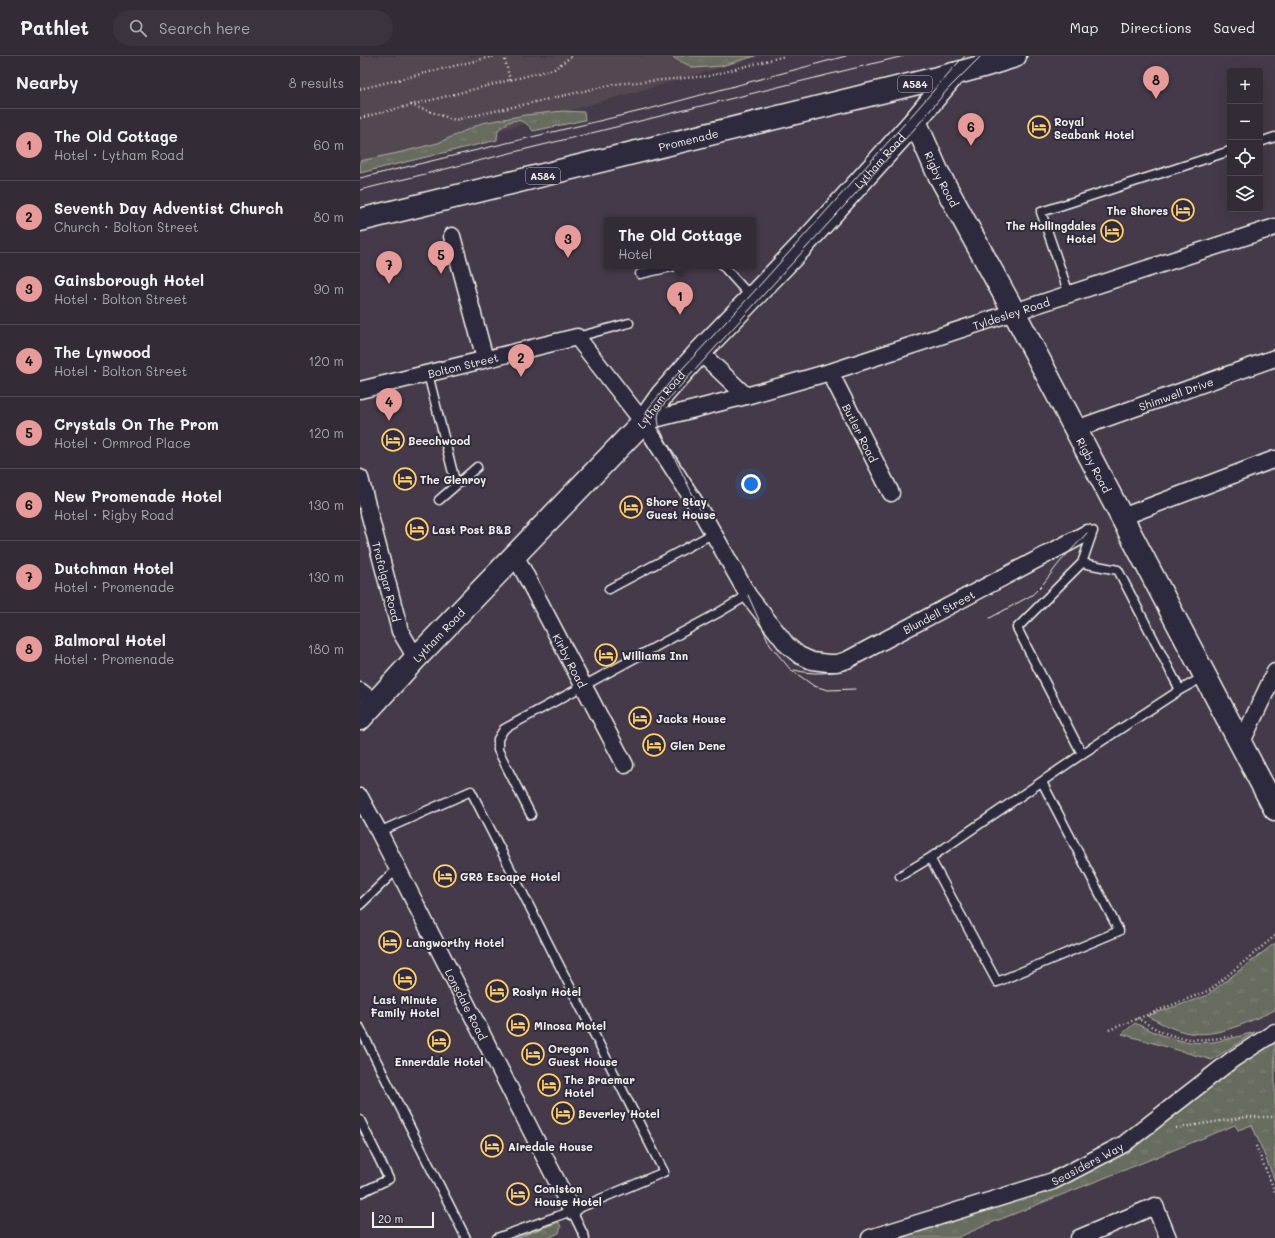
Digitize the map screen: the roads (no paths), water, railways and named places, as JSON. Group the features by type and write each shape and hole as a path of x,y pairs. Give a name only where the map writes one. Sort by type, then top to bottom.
{"main road":[{"name":"Promenade","path":"360,220 954,74 1015,56"},
{"name":"Lytham Road","path":"360,719 367,697 416,658 644,422 662,395 700,352 753,298 915,121 954,74"},
{"name":"Rigby Road","path":"915,121 937,172 1014,312 1275,809"}],"street":[{"name":"Tyldesley Road","path":"644,422 746,396 830,372 1275,227"},
{"path":"452,236 485,360"},
{"path":"577,337 644,422"},
{"name":"Bolton Street","path":"360,390 577,337"},
{"path":"700,352 746,396"},
{"name":"Shimwell Drive","path":"1076,429 1275,358"},
{"name":"Butler Road","path":"830,372 891,493"},
{"name":"Blundell Street","path":"644,422 714,533 748,595 787,645 799,655 812,661 837,663 847,660 1090,531"},
{"path":"1122,517 1275,460"},
{"name":"Trafalgar Road","path":"360,478 400,631 416,658"},
{"name":"Kirby Road","path":"515,555 625,765"},
{"path":"1241,744 1272,679"},
{"path":"1272,679 1275,702"},
{"name":"Lonsdale Road","path":"360,797 572,1211"},
{"name":"Seasiders Way","path":"870,1238 1053,1180 1124,1144 1234,1059 1275,1032"},
{"path":"1079,1238 1155,1206 1168,1238"}],"lane":[{"path":"1263,141 1275,137"},
{"path":"1069,294 1041,212 1227,152"},
{"path":"640,274 662,269"},
{"path":"726,269 753,298"},
{"path":"577,337 628,323"},
{"path":"428,374 456,486"},
{"path":"439,500 477,467"},
{"path":"1082,754 1017,628 1082,563 1090,531"},
{"path":"609,589 714,533"},
{"path":"1082,563 1118,570 1180,690"},
{"path":"531,815 498,750 498,739 504,729 718,613 748,595"},
{"path":"900,876 930,858 1082,754 1180,690 1206,676"},
{"path":"930,858 997,982 1119,931 1042,782"},
{"path":"379,832 471,791 664,1172 572,1211 497,1238"},
{"path":"360,905 397,868"},
{"path":"360,1028 466,1238"},
{"path":"360,1120 389,1179 360,1193"},
{"path":"572,1211 585,1238"}],"tram line":[{"path":"360,178 649,109 846,56"},
{"path":"360,190 904,56"},
{"path":"643,422 648,409 670,382 750,296 965,56"},
{"path":"703,515 660,429 658,416 662,407 917,126 948,89 981,56"},
{"path":"990,618 1032,595 1087,533"},
{"path":"748,595 770,645 790,669 814,686 828,690 855,689"},
{"path":"794,670 808,673 847,670"}],"place":[{"name":"Balmoral Hotel","path":"1156,99"},
{"name":"Royal Seabank Hotel","path":"1039,127"},
{"name":"New Promenade Hotel","path":"971,146"},
{"name":"The Shores","path":"1183,210"},
{"name":"The Hollingdales Hotel","path":"1112,231"},
{"name":"Gainsborough Hotel","path":"568,258"},
{"name":"Crystals On The Prom","path":"441,274"},
{"name":"Dutchman Hotel","path":"389,284"},
{"name":"The Old Cottage","path":"680,315"},
{"name":"Seventh Day Adventist Church","path":"521,377"},
{"name":"The Lynwood","path":"389,421"},
{"name":"Beechwood","path":"393,440"},
{"name":"The Glenroy","path":"405,479"},
{"name":"Shore Stay Guest House","path":"631,507"},
{"name":"Last Post B&B","path":"417,529"},
{"name":"Williams Inn","path":"606,655"},
{"name":"Jacks House","path":"640,718"},
{"name":"Glen Dene","path":"654,745"},
{"name":"GR8 Escape Hotel","path":"445,876"},
{"name":"Langworthy Hotel","path":"390,942"},
{"name":"Last Minute Family Hotel","path":"405,979"},
{"name":"Roslyn Hotel","path":"497,991"},
{"name":"Minosa Motel","path":"518,1025"},
{"name":"Ennerdale Hotel","path":"439,1041"},
{"name":"Oregon Guest House","path":"533,1054"},
{"name":"The Braemar Hotel","path":"549,1085"},
{"name":"Beverley Hotel","path":"563,1113"},
{"name":"Airedale House","path":"492,1146"},
{"name":"Coniston House Hotel","path":"518,1194"}]}
